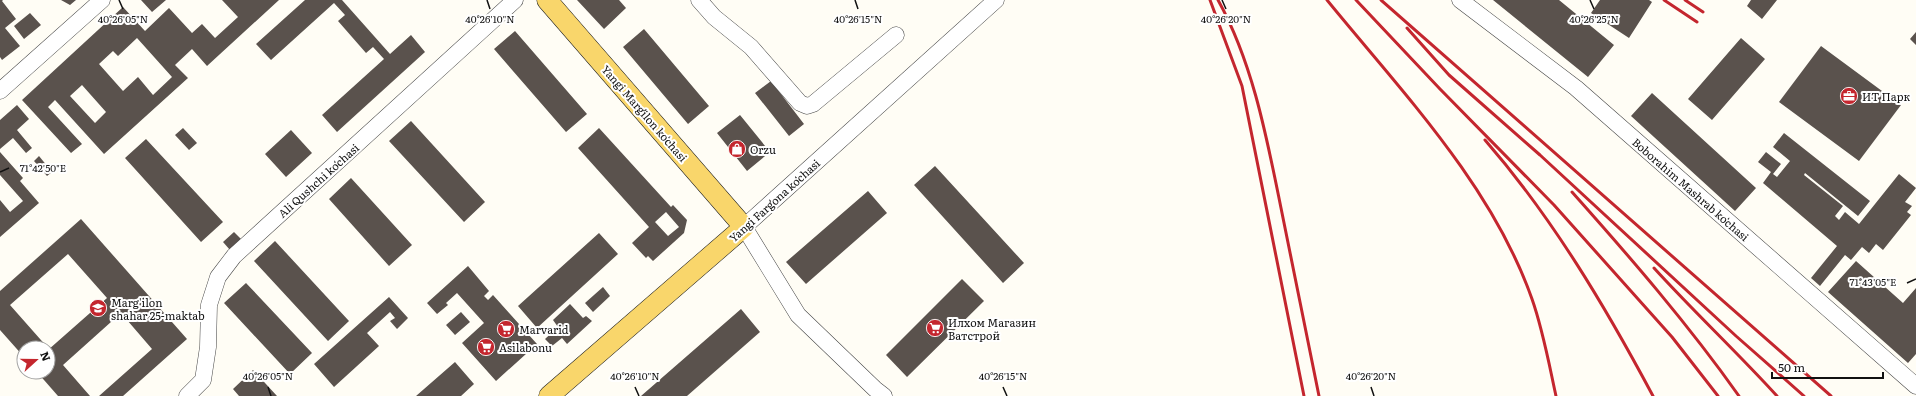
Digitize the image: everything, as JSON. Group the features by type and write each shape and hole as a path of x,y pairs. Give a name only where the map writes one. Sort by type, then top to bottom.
{"main road":[{"name":"Yangi Margʻilon koʻchasi","path":"547,0 744,227"},
{"name":"Yangi Fargʻona koʻchasi","path":"549,396 744,227"}],"street":[{"path":"0,91 102,0"},
{"name":"Ali Qushchi koʻchasi","path":"187,396 203,380 208,347 209,305 218,277 234,256 515,0"},
{"path":"699,0 714,17 752,47 800,103 806,106 813,104 896,35"},
{"name":"Yangi Fargʻona koʻchasi","path":"744,227 996,0"},
{"name":"Boborahim Mashrab koʻchasi","path":"1460,0 1576,88 1916,386"},
{"path":"744,227 798,315 884,396"}],"building":[{"path":"0,0 3,0 2,1 16,19 5,28 20,46 2,60 0,57"},
{"path":"61,0 76,0 70,5"},
{"path":"141,0 166,0 152,12"},
{"path":"222,0 279,0 207,66 192,49 175,65 188,78 104,154 55,100 48,107 82,144 71,153 22,100 123,7 145,31 169,8 192,33 202,24 215,38 238,17","holes":["137,38 172,77 153,95 138,77 123,91 99,64 113,51 118,56","82,85 106,112 95,123 70,96"]},
{"path":"305,0 342,0 390,54 411,35 425,52 337,132 322,115 384,59 373,47 366,53 338,21 345,15 334,3 271,60 256,44"},
{"path":"577,0 619,0 626,8 604,29"},
{"path":"1493,0 1559,0 1614,45 1588,77"},
{"path":"1600,0 1649,0 1652,2 1629,38 1591,13"},
{"path":"1751,0 1777,0 1762,19 1747,6"},
{"path":"30,13 41,25 24,39 14,26"},
{"path":"644,29 709,106 688,124 623,47"},
{"path":"515,31 587,114 566,132 494,49"},
{"path":"1916,32 1916,45 1910,39"},
{"path":"1741,38 1765,59 1712,120 1688,99"},
{"path":"1821,46 1901,105 1859,161 1779,102"},
{"path":"771,81 804,124 789,136 755,93"},
{"path":"1652,93 1756,188 1735,211 1631,116"},
{"path":"17,105 29,119 17,130 32,148 26,153 13,138 0,149 0,120"},
{"path":"740,115 770,152 747,171 717,133"},
{"path":"411,121 485,202 464,222 389,141"},
{"path":"183,128 197,143 189,150 175,135"},
{"path":"599,128 671,207 673,205 687,220 684,233 653,261 648,256 646,258 632,243 649,227 578,148","holes":["666,212 679,227 668,236 655,222"]},
{"path":"291,130 312,153 286,177 265,154"},
{"path":"1784,133 1870,201 1858,216 1805,173 1804,175 1843,206 1835,216 1839,220 1845,212 1859,224 1899,174 1916,188 1905,202 1912,206 1907,212 1911,215 1883,250 1876,244 1869,253 1862,247 1851,260 1845,255 1820,286 1811,278 1837,246 1763,183 1771,172 1758,162 1766,152 1781,164 1773,174 1777,177 1790,161 1773,147"},
{"path":"146,139 223,222 201,242 125,158"},
{"path":"0,152 23,178 20,181 39,203 0,237 0,200 10,212 23,201 0,175"},
{"path":"39,156 52,172 47,176 34,161"},
{"path":"935,166 1024,263 1003,283 914,185"},
{"path":"351,178 412,245 389,266 329,199"},
{"path":"868,191 887,213 806,284 786,262"},
{"path":"81,219 187,339 123,396 99,396 152,349 121,313 63,365 90,396 58,396 44,380 56,380 56,343 107,298 68,254 10,305 41,340 16,340 16,348 0,330 0,291"},
{"path":"234,232 242,240 230,250 223,242"},
{"path":"599,233 618,254 537,328 518,306"},
{"path":"275,241 349,321 328,341 254,261"},
{"path":"1856,261 1903,303 1916,288 1916,354 1908,363 1828,292"},
{"path":"468,266 489,291 484,296 488,300 493,295 537,344 496,381 462,343 484,323 457,293 446,303 448,305 437,314 427,303"},
{"name":"Илхом Магазин Ватстрой","path":"962,279 984,301 907,377 886,355"},
{"path":"246,283 312,353 290,374 224,303"},
{"path":"603,287 610,296 593,312 585,303"},
{"path":"389,297 408,318 397,329 390,321 395,318 390,312 367,333 379,346 334,387 314,364"},
{"path":"570,304 583,318 586,316 592,321 567,344 562,338 552,346 545,339 558,327 553,320"},
{"path":"741,309 760,332 687,396 641,396"},
{"path":"461,312 470,322 455,335 446,325"},
{"path":"455,362 474,384 461,396 416,396"},
{"path":"253,370 277,396 239,396 233,389"}],"railway":[{"path":"1210,0 1242,86 1304,396"},
{"path":"1218,0 1241,49 1250,75 1264,128 1319,396"},
{"path":"1327,0 1443,141 1494,217 1515,257 1532,299 1543,335 1556,396"},
{"path":"1356,0 1440,89 1554,205 1672,337 1718,396"},
{"path":"1381,0 1831,396"},
{"path":"1664,0 1697,22"},
{"path":"1685,0 1703,12"},
{"path":"1407,28 1449,75 1540,155 1736,336 1804,396"},
{"path":"1485,140 1533,200 1555,231 1616,329 1653,396"},
{"path":"1572,192 1658,291 1700,343 1739,396"},
{"path":"1654,268 1777,396"}],"place":[{"name":"ИТ Парк","path":"1849,96"},
{"name":"Orzu","path":"737,149"},
{"name":"Marg'ilon shahar 25-maktab","path":"98,308"},
{"name":"Илхом Магазин Ватстрой","path":"935,328"},
{"name":"Marvarid","path":"506,329"},
{"name":"Asilabonu","path":"486,347"}]}
